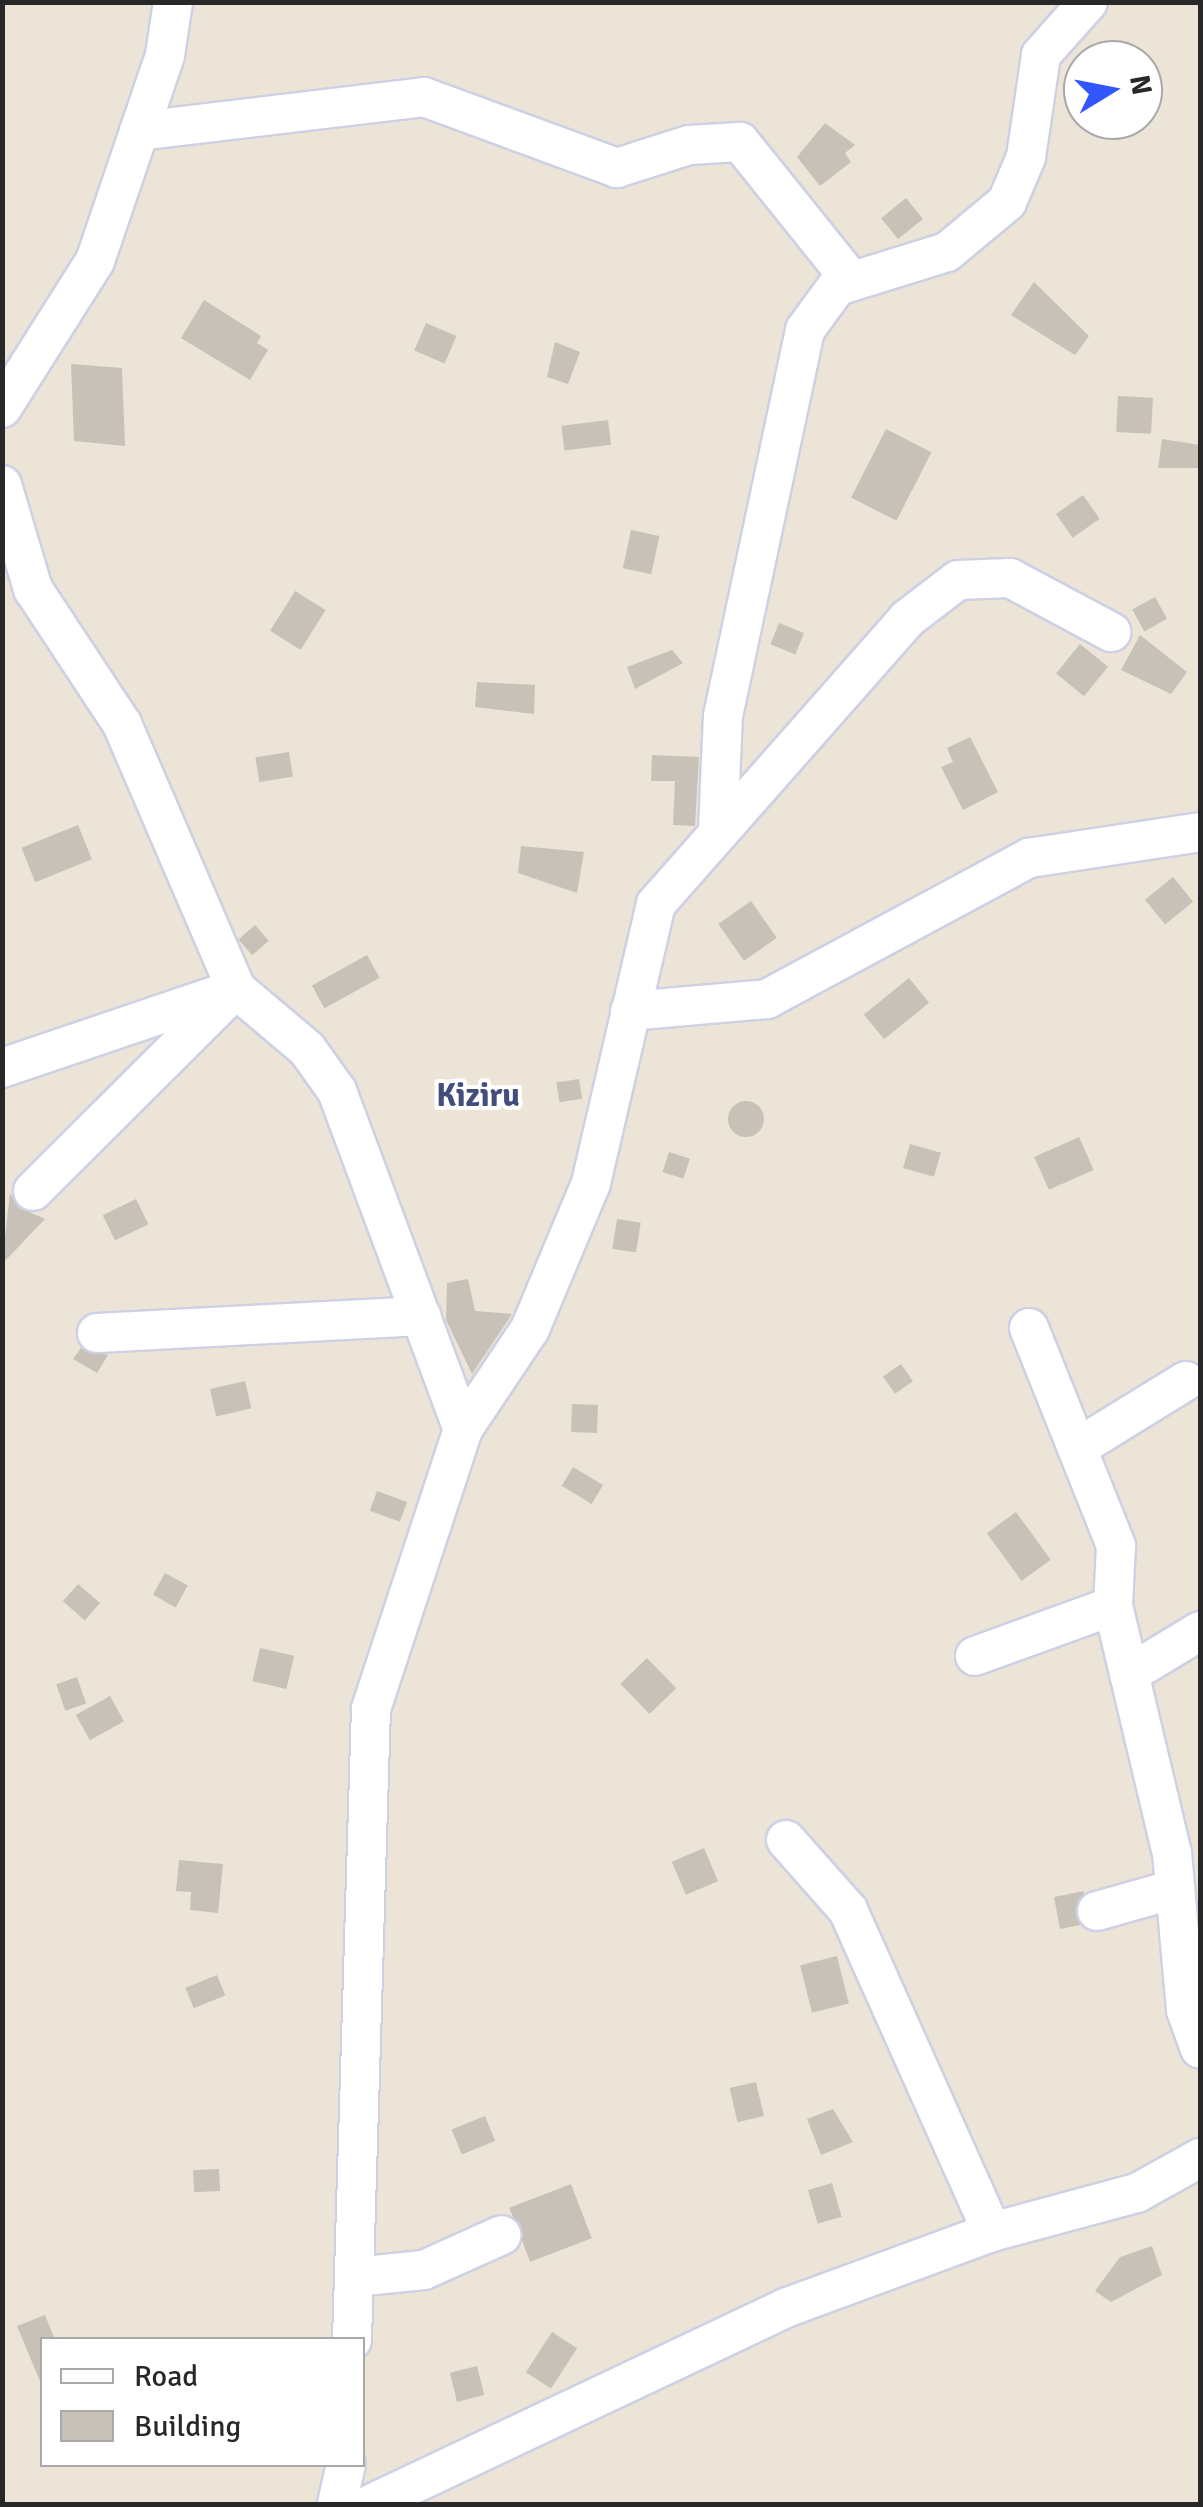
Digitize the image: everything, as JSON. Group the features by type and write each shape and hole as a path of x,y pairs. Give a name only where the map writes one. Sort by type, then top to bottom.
{"street":[{"path":"2,408 95,261 139,132 174,2"},
{"path":"718,830 722,716 805,330 850,279 948,252 1006,202 1026,156 1042,55 1088,2"},
{"path":"139,132 424,97 617,168 689,144 740,142 850,279"},
{"path":"2,484 33,588 122,724 236,989 308,1048 337,1091 464,1429"},
{"path":"352,2337 371,1709 464,1429 530,1329 591,1183 656,904 907,619 958,580 1010,578 1111,632"},
{"path":"630,1011 767,999 1029,858 1200,832"},
{"path":"2,1068 236,989"},
{"path":"34,1192 236,989"},
{"path":"98,1333 422,1316"},
{"path":"1029,1328 1116,1546 1113,1606 1175,1889 1186,2010 1200,2049"},
{"path":"1077,1448 1186,1380"},
{"path":"975,1656 1113,1606"},
{"path":"1129,1674 1200,1632"},
{"path":"786,1840 848,1910 992,2232"},
{"path":"1097,1912 1175,1889"},
{"path":"372,2504 788,2307 992,2232 1138,2193 1200,2158"},
{"path":"355,2277 424,2270 502,2235"},
{"path":"337,2504 345,2467"}],"building":[{"path":"825,123 855,145 845,153 851,162 820,186 797,157"},
{"path":"906,198 923,219 898,239 881,218"},
{"path":"1034,282 1089,336 1075,355 1011,315"},
{"path":"204,300 261,336 257,343 268,350 250,380 181,338"},
{"path":"426,323 456,336 445,364 414,351"},
{"path":"555,342 580,352 568,384 547,377"},
{"path":"71,364 122,368 125,446 74,441"},
{"path":"1118,396 1153,398 1151,434 1116,432"},
{"path":"608,420 611,445 564,451 561,426"},
{"path":"886,429 931,452 896,521 851,498"},
{"path":"1162,439 1200,445 1200,468 1158,468"},
{"path":"1083,495 1100,519 1073,538 1056,514"},
{"path":"631,530 659,536 651,574 623,568"},
{"path":"295,591 326,610 301,650 270,631"},
{"path":"1155,597 1167,619 1144,631 1132,610"},
{"path":"779,623 804,633 795,654 770,644"},
{"path":"1140,635 1187,672 1171,694 1121,670"},
{"path":"1080,644 1108,667 1084,696 1056,674"},
{"path":"672,650 683,663 635,689 627,667"},
{"path":"477,682 535,685 534,714 475,707"},
{"path":"970,737 998,792 963,810 941,767 953,762 947,748"},
{"path":"289,752 293,777 259,782 255,757"},
{"path":"652,755 699,757 695,826 673,825 675,781 651,781"},
{"path":"78,825 92,859 35,882 21,848"},
{"path":"521,846 584,852 577,893 518,873"},
{"path":"1173,877 1193,902 1165,925 1145,900"},
{"path":"751,901 777,938 744,961 718,924"},
{"path":"255,925 269,941 252,955 238,939"},
{"path":"367,955 380,978 325,1008 312,986"},
{"path":"909,978 929,1003 884,1039 864,1015"},
{"path":"579,1079 582,1099 559,1102 556,1083"},
{"path":"746,1101 759,1106 764,1119 759,1132 746,1137 733,1132 728,1119 733,1106"},
{"path":"1079,1137 1094,1170 1049,1190 1034,1157"},
{"path":"910,1144 941,1153 934,1177 903,1168"},
{"path":"669,1152 690,1159 683,1179 663,1172"},
{"path":"10,1193 18,1207 45,1219 2,1264"},
{"path":"136,1199 148,1224 115,1240 103,1215"},
{"path":"617,1219 641,1223 636,1252 612,1249"},
{"path":"468,1279 475,1311 512,1314 472,1374 446,1320 447,1283"},
{"path":"81,1348 108,1355 97,1373 73,1359"},
{"path":"901,1364 913,1381 895,1394 883,1377"},
{"path":"245,1381 251,1408 216,1416 210,1389"},
{"path":"572,1404 598,1405 597,1433 571,1432"},
{"path":"573,1467 603,1485 592,1504 562,1486"},
{"path":"377,1491 407,1502 400,1522 370,1511"},
{"path":"1016,1512 1051,1560 1022,1581 987,1533"},
{"path":"165,1573 188,1586 176,1607 153,1595"},
{"path":"78,1584 100,1603 85,1620 63,1601"},
{"path":"260,1648 294,1656 286,1689 252,1681"},
{"path":"647,1658 676,1688 650,1714 620,1684"},
{"path":"77,1677 86,1703 65,1711 56,1684"},
{"path":"110,1696 124,1721 90,1740 76,1715"},
{"path":"704,1848 718,1881 686,1895 672,1862"},
{"path":"179,1860 223,1864 218,1913 190,1910 191,1892 176,1891"},
{"path":"1084,1891 1080,1925 1060,1929 1054,1897"},
{"path":"837,1956 849,2004 812,2013 800,1965"},
{"path":"217,1975 225,1995 194,2008 185,1988"},
{"path":"756,2082 764,2116 738,2122 730,2088"},
{"path":"833,2109 853,2142 821,2155 807,2119"},
{"path":"485,2116 495,2141 462,2155 452,2129"},
{"path":"219,2169 220,2191 194,2192 193,2170"},
{"path":"832,2183 842,2217 818,2224 808,2190"},
{"path":"571,2184 592,2238 530,2262 509,2208"},
{"path":"1152,2246 1162,2275 1111,2302 1095,2291 1120,2257"},
{"path":"45,2315 54,2337 40,2337 40,2381 17,2326"},
{"path":"552,2332 577,2348 551,2389 526,2372"},
{"path":"477,2366 484,2395 457,2402 450,2373"}],"district":[{"name":"Kiziru","path":"478,1096"}]}
